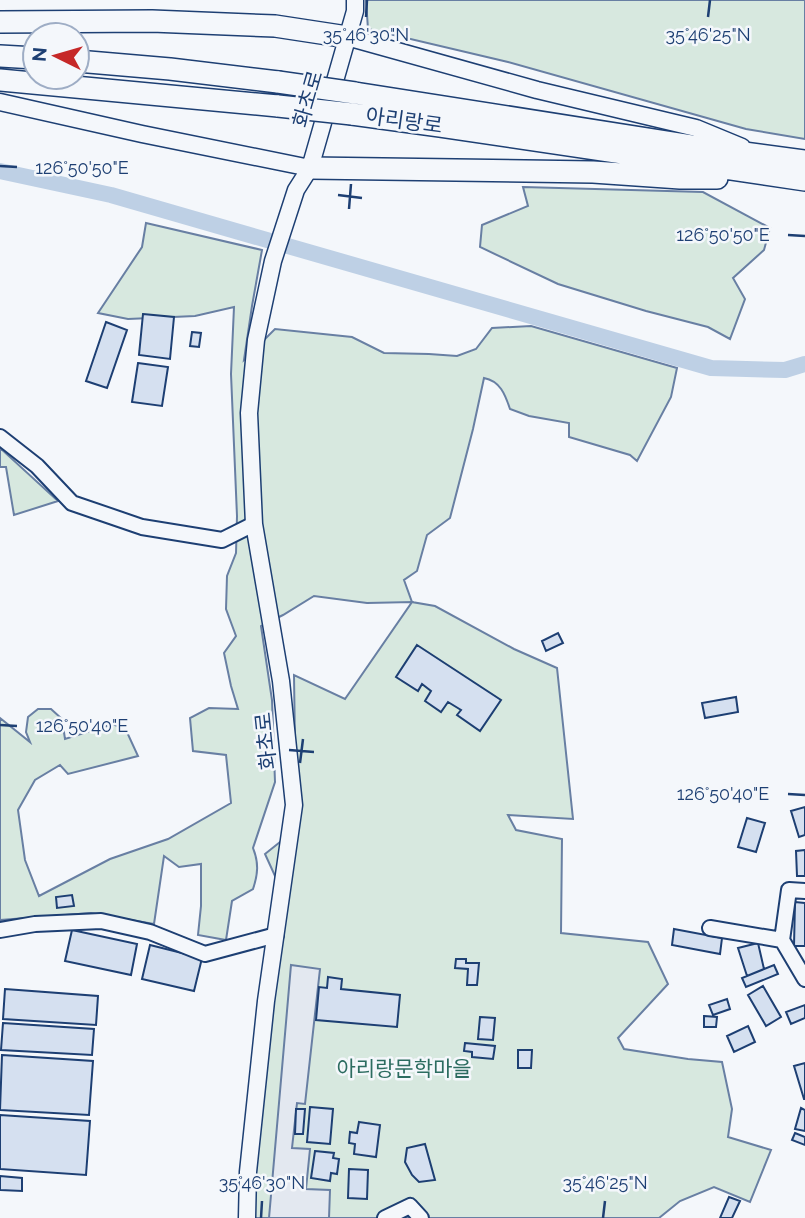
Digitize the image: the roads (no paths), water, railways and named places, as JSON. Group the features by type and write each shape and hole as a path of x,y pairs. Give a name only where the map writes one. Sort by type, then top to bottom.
{"main road":[{"path":"0,22 166,21 275,26 347,37"},
{"path":"0,55 21,57"},
{"name":"아리랑로","path":"91,62 278,82 353,104"},
{"name":"아리랑로","path":"0,80 278,106 353,104 699,147 805,180"},
{"name":"아리랑로","path":"756,164 805,161"},
{"path":"310,167 593,172 718,178 756,164"}],"street":[{"name":"화초로","path":"247,1218 248,1172 267,1001 294,805 281,681 254,524 249,413 256,340 273,261 296,190 310,167 355,11 355,0"},
{"path":"347,37 537,90 696,128 756,164"},
{"path":"0,103 310,167"},
{"path":"0,437 37,467 72,503 142,527 222,540 254,524"},
{"path":"805,891 789,890 782,940 805,979"},
{"path":"0,930 35,924 101,921 150,932 205,954 276,935"},
{"path":"710,928 782,940"},
{"path":"385,1218 410,1206 421,1218"}],"waterway":[{"path":"0,171 111,195 711,368 785,370 805,364"}],"park label":[{"name":"아리랑문학마을","path":"404,1069"}]}
